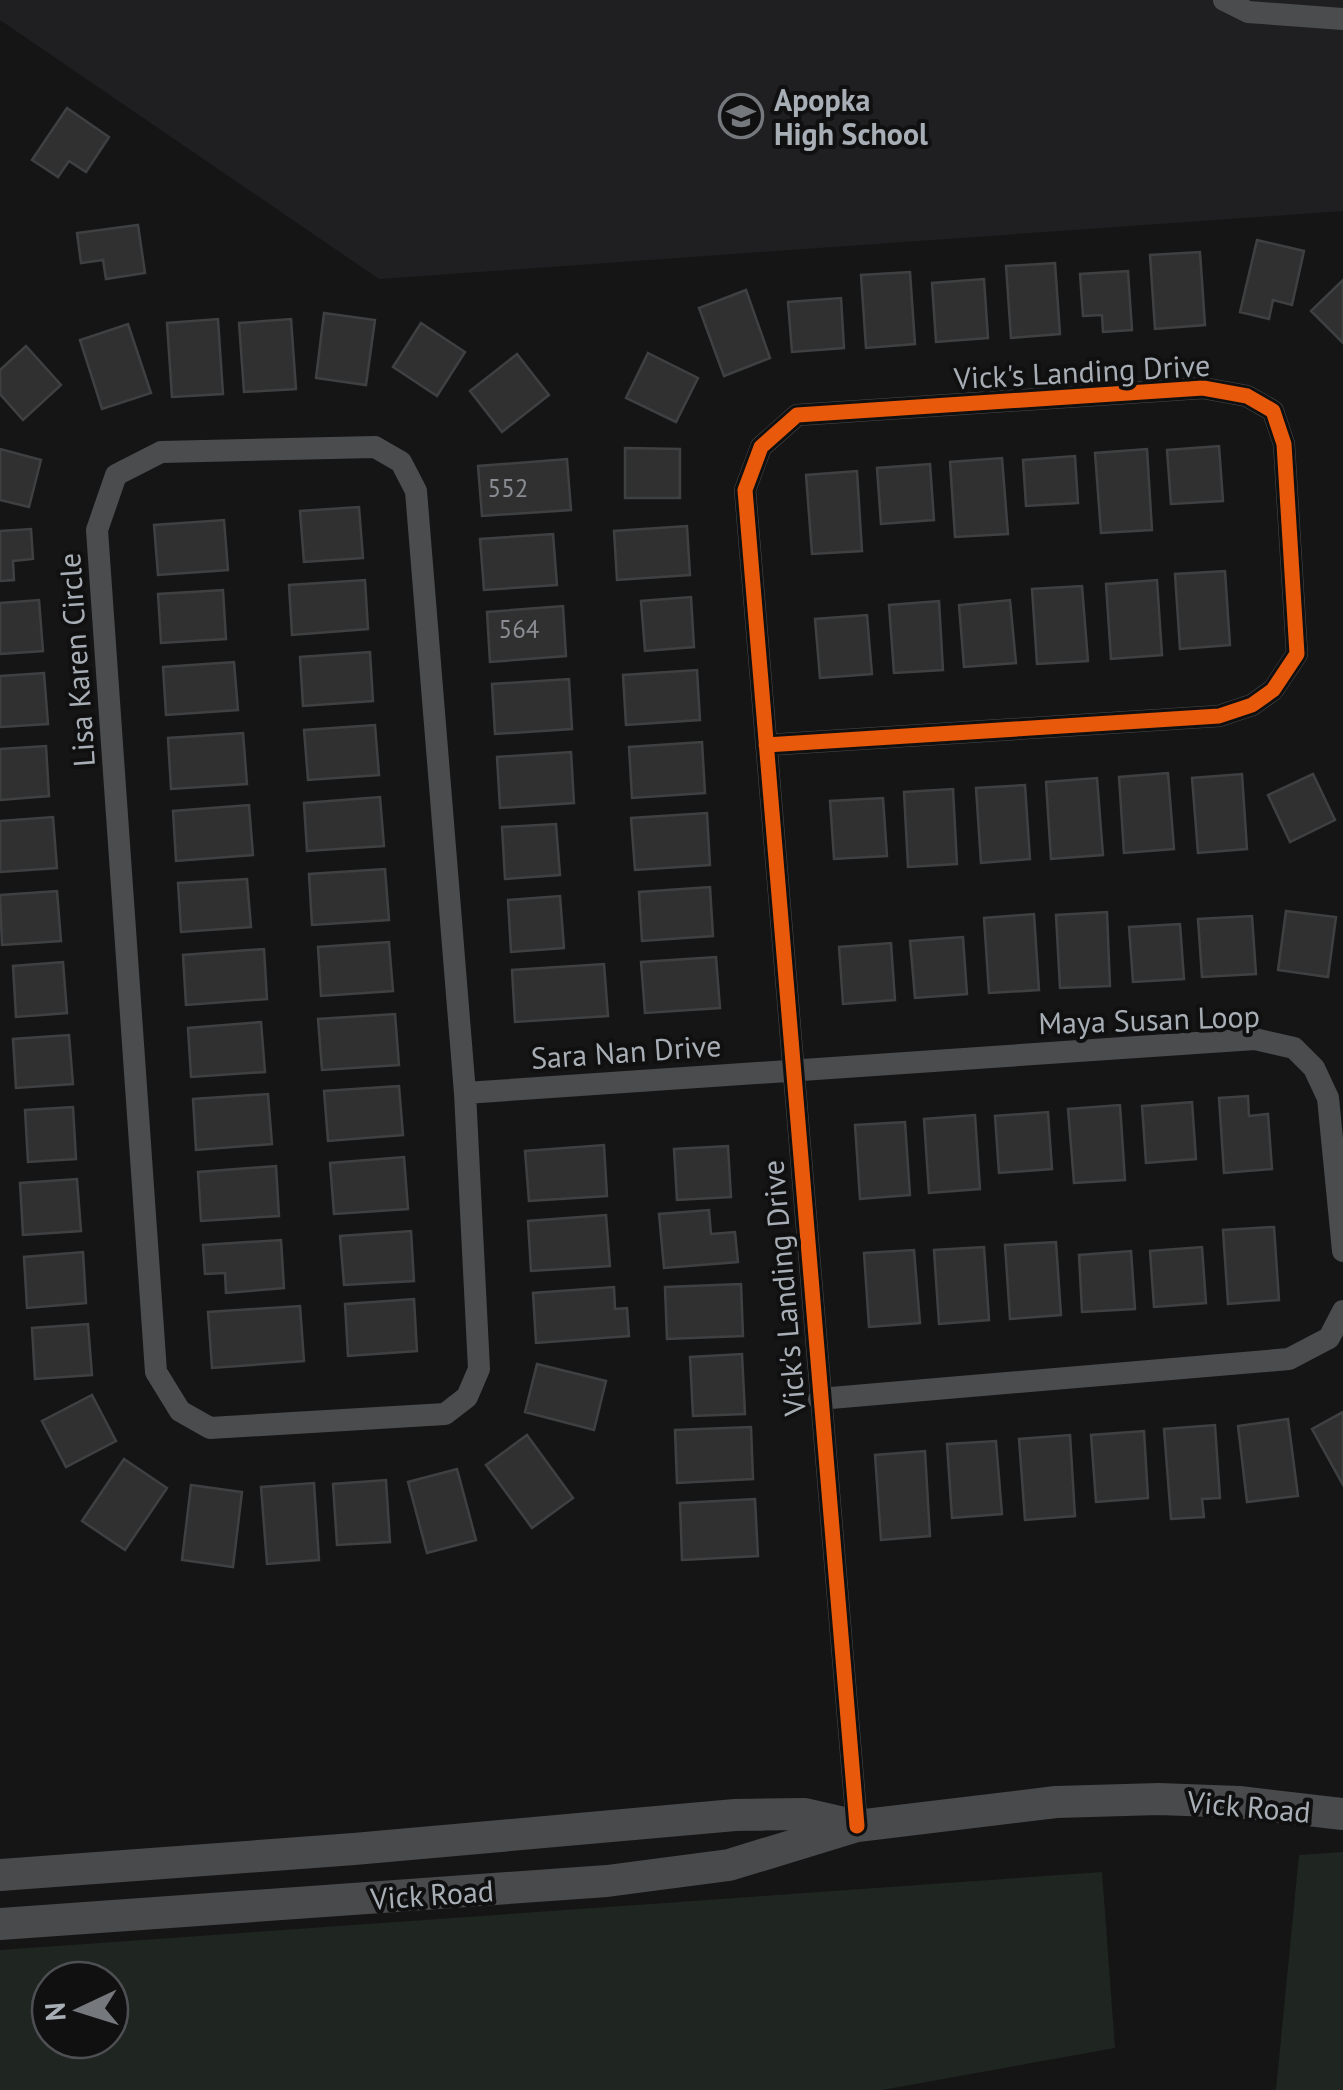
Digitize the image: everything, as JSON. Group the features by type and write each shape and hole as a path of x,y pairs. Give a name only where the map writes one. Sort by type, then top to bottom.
{"street":[{"path":"1224,0 1248,12 1343,18"},
{"name":"Vick's Landing Drive","path":"766,745 1219,716 1252,705 1274,690 1296,654 1284,444 1273,412 1247,396 1203,388 798,415 760,447 745,490 819,1400 857,1826"},
{"name":"Lisa Karen Circle","path":"375,447 401,462 416,491 465,1092 479,1369 467,1397 445,1414 210,1428 180,1411 156,1372 98,550 97,530 116,475 161,452 375,447"},
{"name":"Maya Susan Loop","path":"792,1070 1255,1039 1294,1048 1314,1068 1328,1098 1343,1251"},
{"name":"Sara Nan Drive","path":"465,1092 792,1070"},
{"path":"819,1400 1288,1359 1330,1338 1343,1311"},
{"name":"Vick Road","path":"0,1924 607,1882 729,1865 857,1826 1056,1802 1239,1802 1343,1814"},
{"name":"Vick Road","path":"0,1875 354,1850 736,1815 806,1814 857,1826"}],"shaded area":[{"name":"Apopka High School","path":"0,0 1343,0 1343,211 379,279 0,20"},
{"path":"1343,1852 1343,2090 1276,2090 1299,1855"},
{"path":"1102,1872 1115,2048 882,2090 0,2090 0,1950"}],"building":[{"path":"67,108 109,137 86,172 69,161 58,177 32,160"},
{"path":"138,225 145,273 106,279 103,260 81,263 77,233"},
{"path":"1257,240 1304,251 1292,305 1273,300 1269,319 1240,312"},
{"path":"1200,252 1205,325 1155,329 1150,255"},
{"path":"1055,263 1060,334 1011,338 1006,266"},
{"path":"1128,271 1132,330 1103,332 1102,315 1083,316 1080,274"},
{"path":"910,272 915,344 866,348 861,275"},
{"path":"984,279 988,338 936,342 932,283"},
{"path":"1343,280 1343,343 1311,311"},
{"path":"746,290 770,358 724,376 699,308"},
{"path":"841,298 844,348 792,352 788,302"},
{"path":"324,313 375,320 366,385 316,378"},
{"path":"218,319 223,394 172,397 167,323"},
{"path":"291,319 296,389 244,392 239,323"},
{"path":"421,323 465,352 437,396 393,367"},
{"path":"128,324 151,393 102,409 80,340"},
{"path":"26,346 61,385 23,420 0,394 0,370"},
{"path":"648,353 698,378 676,422 626,398"},
{"path":"517,354 549,395 502,432 470,391"},
{"path":"1219,446 1223,501 1171,504 1167,450"},
{"path":"625,448 680,449 680,498 625,498"},
{"path":"0,449 41,460 29,507 0,500"},
{"path":"1147,449 1152,530 1101,533 1095,453"},
{"path":"1075,456 1078,503 1026,506 1023,460"},
{"path":"1002,458 1008,534 955,537 950,462"},
{"path":"567,459 571,510 482,516 478,466"},
{"path":"930,464 934,520 881,524 877,468"},
{"path":"857,471 862,551 812,554 806,475"},
{"path":"359,507 363,558 304,562 300,511"},
{"path":"224,520 228,570 158,575 154,525"},
{"path":"687,526 690,575 617,580 614,531"},
{"path":"31,529 33,559 13,561 14,580 0,581 0,531"},
{"path":"553,534 557,585 484,590 480,539"},
{"path":"1225,571 1230,645 1180,649 1175,574"},
{"path":"365,580 368,629 292,635 289,585"},
{"path":"1157,580 1162,655 1111,659 1106,584"},
{"path":"1082,586 1088,661 1037,664 1032,589"},
{"path":"223,590 226,639 161,643 158,594"},
{"path":"691,597 694,647 645,651 641,601"},
{"path":"39,600 43,651 0,654 0,603"},
{"path":"1010,600 1016,663 964,667 959,605"},
{"path":"939,601 943,670 894,673 889,605"},
{"path":"563,606 566,656 490,662 487,612"},
{"path":"867,615 872,674 820,678 815,619"},
{"path":"370,652 373,701 303,706 300,657"},
{"path":"234,662 238,710 166,715 163,667"},
{"path":"697,670 700,720 626,725 623,675"},
{"path":"44,673 48,724 0,727 0,676"},
{"path":"569,679 572,729 495,734 492,684"},
{"path":"375,725 379,775 308,780 304,730"},
{"path":"243,733 247,784 171,789 168,738"},
{"path":"702,742 705,793 632,798 629,747"},
{"path":"46,746 49,796 0,800 0,749"},
{"path":"571,752 574,803 500,808 497,757"},
{"path":"1168,773 1174,849 1124,853 1119,777"},
{"path":"1242,774 1247,849 1198,853 1192,778"},
{"path":"1313,774 1335,820 1290,842 1268,795"},
{"path":"1097,778 1103,855 1051,859 1046,782"},
{"path":"1025,785 1030,859 981,863 976,788"},
{"path":"953,789 957,864 908,867 904,792"},
{"path":"380,797 384,846 307,851 304,803"},
{"path":"883,798 887,856 834,859 830,801"},
{"path":"249,805 253,855 176,861 173,811"},
{"path":"707,813 710,865 635,870 631,818"},
{"path":"53,817 57,868 0,872 0,821"},
{"path":"556,824 560,875 505,879 502,827"},
{"path":"385,869 389,920 312,925 309,874"},
{"path":"247,879 251,927 181,932 178,883"},
{"path":"710,887 713,936 642,941 639,892"},
{"path":"57,891 61,941 2,945 0,895"},
{"path":"560,896 564,948 511,952 508,900"},
{"path":"1286,911 1336,917 1328,977 1278,970"},
{"path":"1107,912 1110,986 1060,988 1056,915"},
{"path":"1034,914 1039,990 989,993 984,918"},
{"path":"1252,916 1256,974 1202,977 1198,919"},
{"path":"1180,924 1184,979 1133,982 1129,927"},
{"path":"963,937 967,994 915,998 910,941"},
{"path":"389,942 393,991 321,996 318,947"},
{"path":"891,943 895,1000 843,1004 839,947"},
{"path":"264,949 267,999 186,1005 183,955"},
{"path":"716,957 720,1008 645,1013 641,962"},
{"path":"63,962 67,1013 16,1017 13,966"},
{"path":"604,964 608,1016 515,1022 512,970"},
{"path":"395,1014 399,1065 322,1070 318,1019"},
{"path":"261,1022 265,1072 191,1077 188,1028"},
{"path":"69,1035 73,1084 16,1088 13,1039"},
{"path":"399,1086 403,1135 328,1141 324,1091"},
{"path":"268,1094 272,1144 196,1150 193,1099"},
{"path":"1248,1096 1249,1116 1268,1114 1272,1169 1224,1173 1219,1098"},
{"path":"1192,1102 1196,1159 1146,1163 1142,1106"},
{"path":"1120,1105 1125,1180 1074,1183 1068,1109"},
{"path":"73,1107 76,1159 28,1162 25,1110"},
{"path":"1048,1112 1052,1169 999,1173 995,1116"},
{"path":"975,1115 980,1189 929,1193 924,1119"},
{"path":"905,1122 910,1195 860,1199 855,1125"},
{"path":"604,1145 607,1196 529,1201 525,1151"},
{"path":"728,1146 731,1197 677,1200 674,1149"},
{"path":"404,1157 408,1209 334,1214 330,1163"},
{"path":"276,1166 279,1216 201,1221 198,1172"},
{"path":"77,1179 81,1231 23,1235 20,1183"},
{"path":"709,1210 711,1234 735,1232 738,1262 664,1268 659,1214"},
{"path":"606,1215 610,1266 531,1271 528,1221"},
{"path":"1274,1227 1279,1300 1228,1304 1223,1230"},
{"path":"411,1231 414,1281 344,1285 340,1236"},
{"path":"281,1240 284,1288 226,1293 225,1273 205,1274 203,1245"},
{"path":"1056,1242 1061,1315 1010,1319 1005,1245"},
{"path":"984,1247 989,1320 939,1324 934,1250"},
{"path":"1202,1247 1206,1303 1154,1307 1150,1251"},
{"path":"914,1250 920,1323 869,1327 864,1253"},
{"path":"1131,1251 1135,1309 1082,1312 1079,1255"},
{"path":"83,1252 86,1303 27,1308 24,1257"},
{"path":"741,1284 743,1336 667,1339 665,1287"},
{"path":"614,1287 615,1309 627,1308 629,1336 536,1343 533,1293"},
{"path":"414,1299 417,1351 348,1356 345,1304"},
{"path":"300,1306 304,1361 212,1368 208,1312"},
{"path":"88,1324 92,1375 35,1379 32,1328"},
{"path":"742,1354 745,1414 693,1416 690,1357"},
{"path":"537,1364 606,1381 594,1430 525,1412"},
{"path":"92,1395 116,1441 66,1467 42,1421"},
{"path":"1343,1412 1343,1485 1312,1429"},
{"path":"1288,1419 1298,1496 1247,1502 1238,1426"},
{"path":"1215,1425 1220,1498 1202,1499 1204,1517 1171,1519 1164,1429"},
{"path":"751,1427 753,1479 677,1483 675,1430"},
{"path":"1144,1431 1148,1498 1096,1502 1091,1435"},
{"path":"527,1435 573,1498 532,1528 486,1465"},
{"path":"1070,1435 1075,1516 1025,1520 1019,1439"},
{"path":"996,1441 1002,1514 952,1518 947,1444"},
{"path":"925,1451 930,1536 881,1540 875,1455"},
{"path":"124,1459 167,1488 125,1550 82,1521"},
{"path":"457,1469 476,1540 427,1553 408,1482"},
{"path":"386,1480 390,1542 337,1545 333,1484"},
{"path":"314,1483 319,1560 267,1564 261,1487"},
{"path":"191,1485 242,1492 233,1567 182,1560"},
{"path":"755,1499 758,1556 682,1560 680,1503"}],"cycle path":[{"path":"766,745 1219,716 1252,705 1273,690 1297,654 1284,444 1273,411 1247,396 1203,388 797,415 761,447 745,490 857,1826"}],"place":[{"name":"Apopka High School","path":"741,116"}]}
